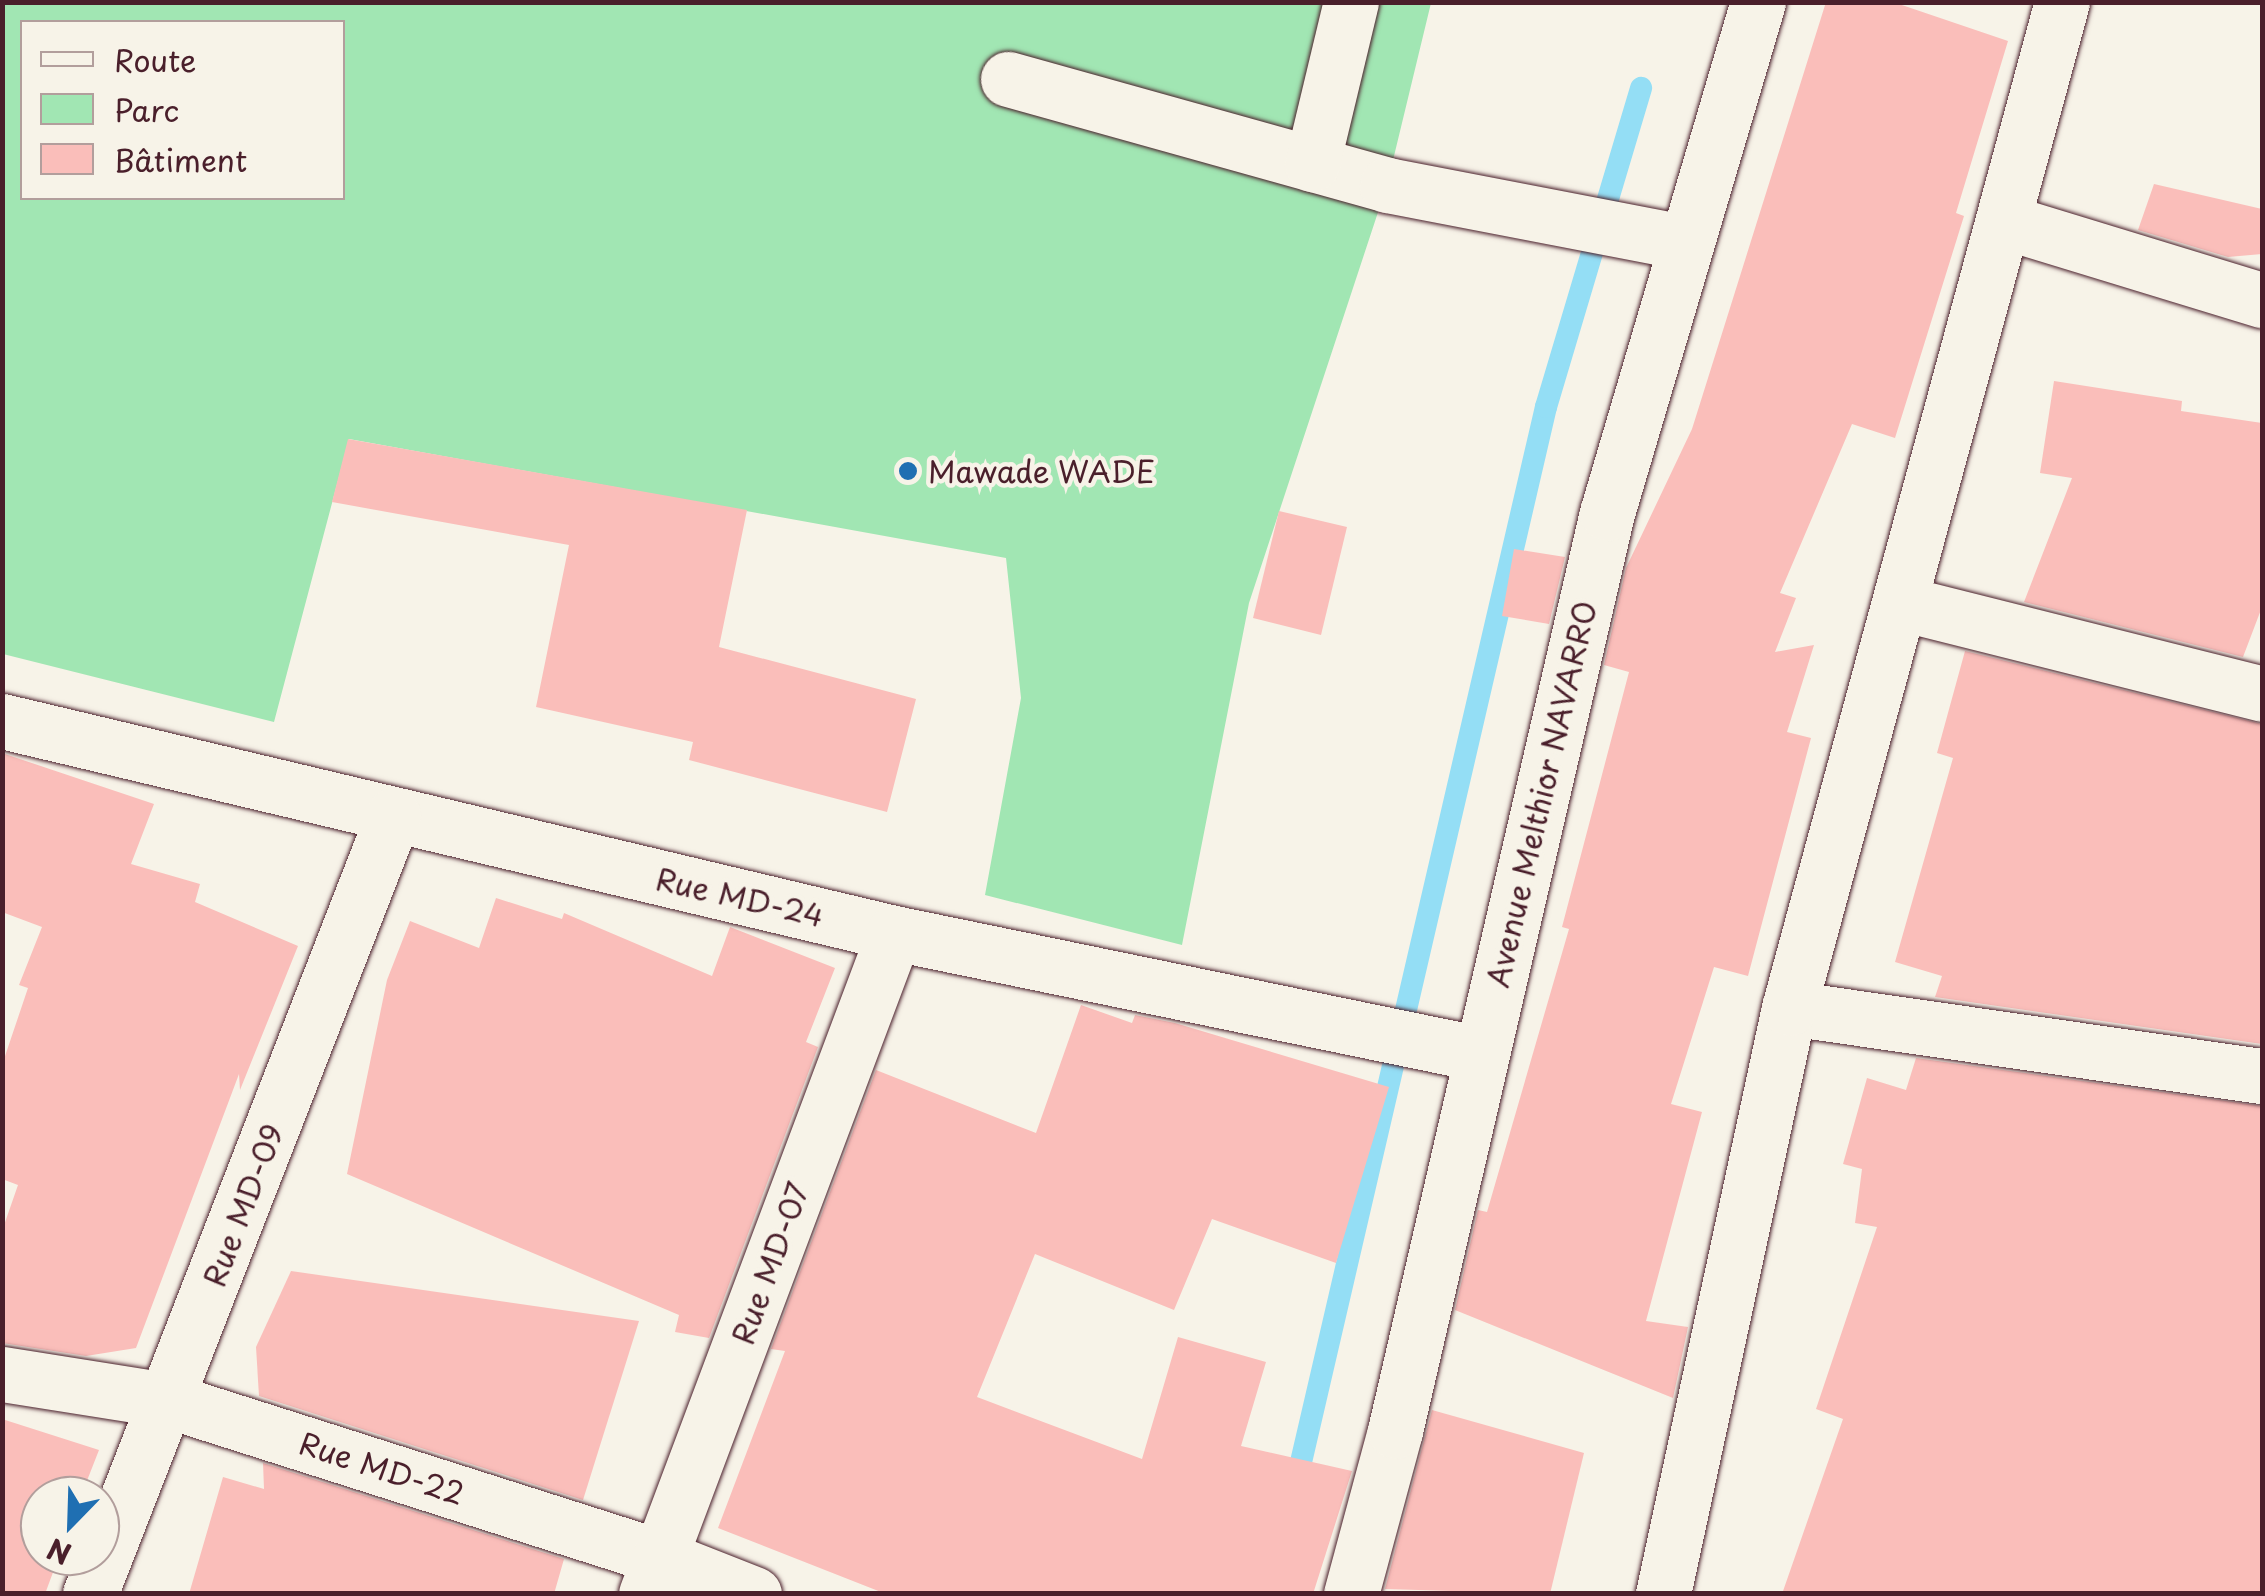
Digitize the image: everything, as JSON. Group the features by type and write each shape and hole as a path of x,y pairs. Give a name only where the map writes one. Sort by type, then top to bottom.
{"street":[{"path":"1312,164 1351,2"},
{"name":"Avenue Melthior NAVARRO","path":"1352,1594 1607,513 1758,2"},
{"path":"1663,1594 1789,1008 2062,2"},
{"path":"1008,79 1387,185 1684,242"},
{"path":"2002,221 2262,300"},
{"path":"1901,603 2262,694"},
{"name":"Rue MD-24","path":"2,722 894,933 1482,1054"},
{"name":"Rue MD-09","path":"90,1594 393,816"},
{"name":"Rue MD-07","path":"653,1575 894,933"},
{"path":"1789,1008 2262,1076"},
{"name":"Rue MD-22","path":"2,1374 168,1400 653,1575 754,1594"}],"green space":[{"name":"Mawade WADE","path":"2,3 1431,3 1387,185 1249,603 1182,945 985,895 1021,698 1006,558 349,439 274,722 3,654"}],"building":[{"path":"1826,2 1893,2 2008,41 1956,213 1964,216 1895,438 1852,424 1780,593 1796,598 1775,652 1814,645 1787,732 1811,738 1748,976 1714,967 1671,1104 1702,1112 1646,1321 1688,1327 1673,1398 1455,1310 1478,1210 1487,1212 1569,929 1562,927 1629,672 1604,665 1626,568 1692,429"},
{"path":"2154,184 2262,209 2262,254 2228,257 2138,230"},
{"path":"2054,381 2182,401 2181,411 2262,423 2262,607 2243,657 2024,602 2072,478 2040,473"},
{"path":"348,439 747,510 719,647 916,699 887,812 689,760 693,742 536,707 569,545 332,502"},
{"path":"1279,511 1347,527 1321,635 1253,618"},
{"path":"1514,549 1565,557 1549,624 1502,616"},
{"path":"1965,651 2262,724 2262,1044 1935,997 1942,976 1895,962 1953,758 1937,753"},
{"path":"2,753 154,804 131,864 200,884 195,902 298,946 240,1090 239,1074 136,1348 86,1356 2,1343 2,1231 18,1185 2,1179 2,1065 28,988 19,985 42,927 2,912"},
{"path":"496,898 562,919 564,913 712,976 730,927 835,968 806,1042 818,1047 709,1338 675,1332 679,1315 347,1174 387,980 410,921 479,948"},
{"path":"1081,1005 1132,1023 1135,1015 1175,1023 1389,1087 1336,1263 1212,1219 1174,1310 1035,1254 977,1397 1142,1459 1178,1337 1266,1362 1241,1446 1352,1471 1313,1594 886,1594 718,1528 785,1351 771,1349 876,1070 1036,1133"},
{"path":"1916,1058 2262,1106 2262,1594 1782,1594 1843,1419 1816,1409 1877,1227 1855,1223 1862,1169 1843,1164 1867,1078 1906,1090"},
{"path":"291,1271 639,1321 583,1500 259,1396 256,1347"},
{"path":"1432,1410 1584,1453 1550,1594 1385,1589"},
{"path":"2,1419 99,1450 89,1476 20,1476 20,1576 52,1576 45,1594 2,1594"},
{"path":"263,1463 564,1559 554,1594 189,1594 223,1477 264,1489"}],"waterway":[{"path":"1295,1488 1546,407 1641,88"}],"place":[{"name":"Mawade WADE","path":"908,471"}]}
